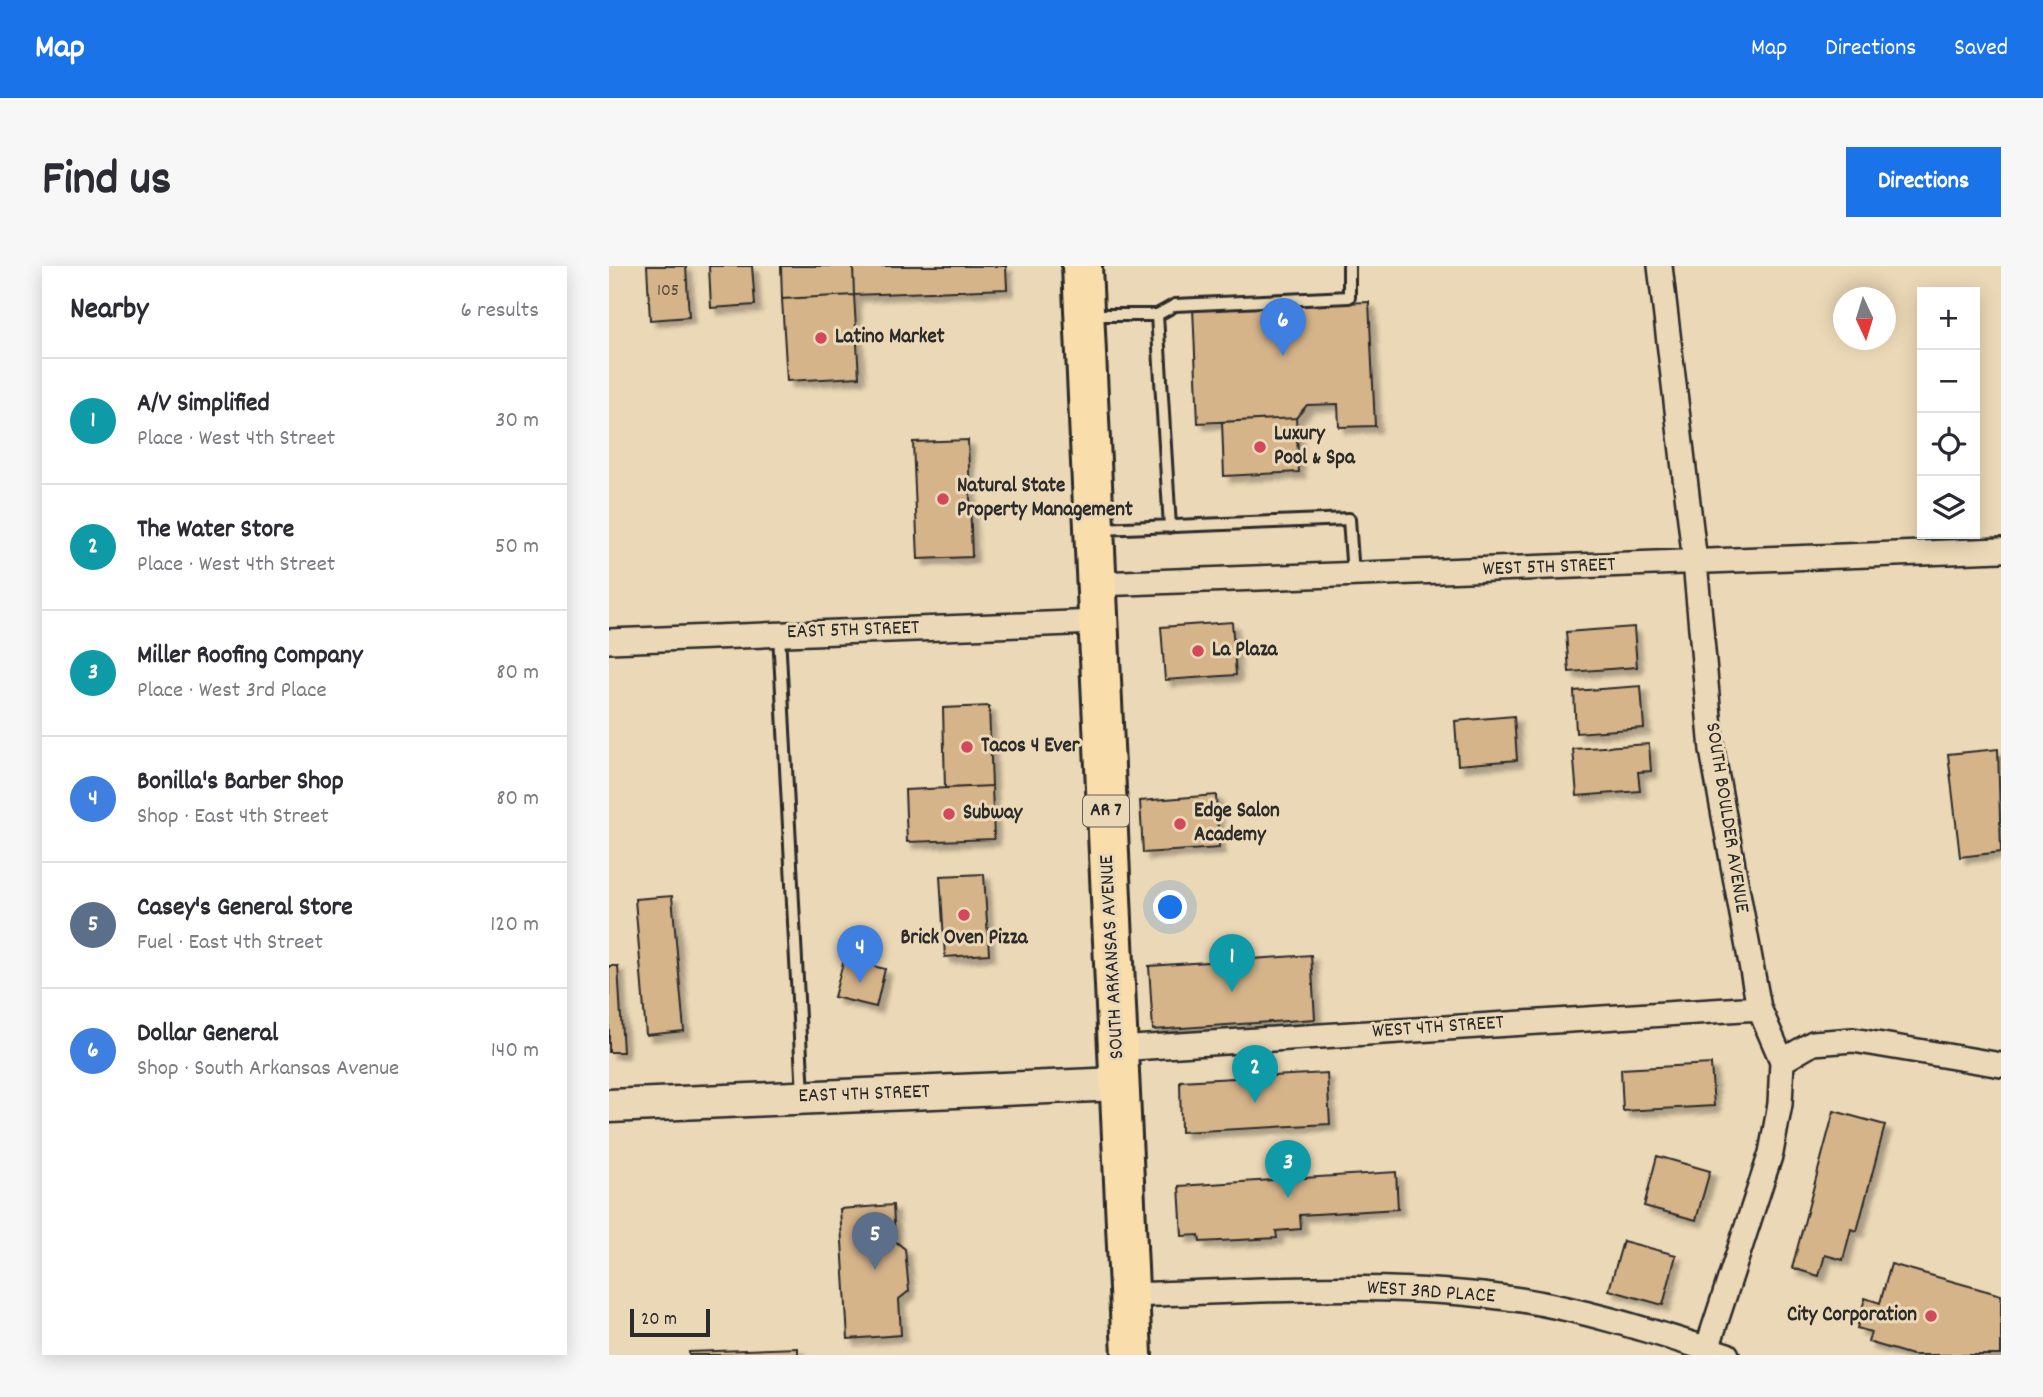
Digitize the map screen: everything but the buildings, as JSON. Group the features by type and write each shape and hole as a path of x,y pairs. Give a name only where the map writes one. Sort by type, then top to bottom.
{"highway":[{"name":"SOUTH ARKANSAS AVENUE","path":"1081,266 1132,1355"}],"street":[{"name":"SOUTH BOULDER AVENUE","path":"1660,266 1695,562 1712,750 1759,1008 1782,1061 1780,1104 1771,1153 1713,1353"},
{"name":"WEST 5TH STREET","path":"1097,584 2001,550"},
{"name":"EAST 5TH STREET","path":"609,641 1097,622"},
{"name":"WEST 4TH STREET","path":"1118,1067 1759,1008"},
{"path":"1782,1061 1814,1042 1853,1040 2001,1065"},
{"name":"EAST 4TH STREET","path":"609,1106 803,1098 1118,1067"},
{"name":"WEST 3RD PLACE","path":"1129,1295 1393,1287 1522,1300 1603,1318 1713,1353"}],"lane":[{"path":"1084,315 1157,316 1175,305 1349,297 1349,266"},
{"path":"1157,316 1170,527"},
{"path":"1094,530 1349,519 1353,575"},
{"path":"779,634 803,1098"}],"place":[{"name":"Latino Market","path":"821,338"},
{"name":"Dollar General","path":"1283,356"},
{"name":"Luxury Pool & Spa","path":"1260,447"},
{"name":"Natural State Property Management","path":"943,499"},
{"name":"La Plaza","path":"1198,651"},
{"name":"Tacos 4 Ever","path":"967,747"},
{"name":"Subway","path":"949,814"},
{"name":"Edge Salon Academy","path":"1180,824"},
{"name":"Brick Oven Pizza","path":"964,915"},
{"name":"Bonilla's Barber Shop","path":"860,983"},
{"name":"A/V Simplified","path":"1232,992"},
{"name":"The Water Store","path":"1255,1103"},
{"name":"Miller Roofing Company","path":"1288,1198"},
{"name":"Casey's General Store","path":"875,1270"},
{"name":"City Corporation","path":"1931,1316"}]}
